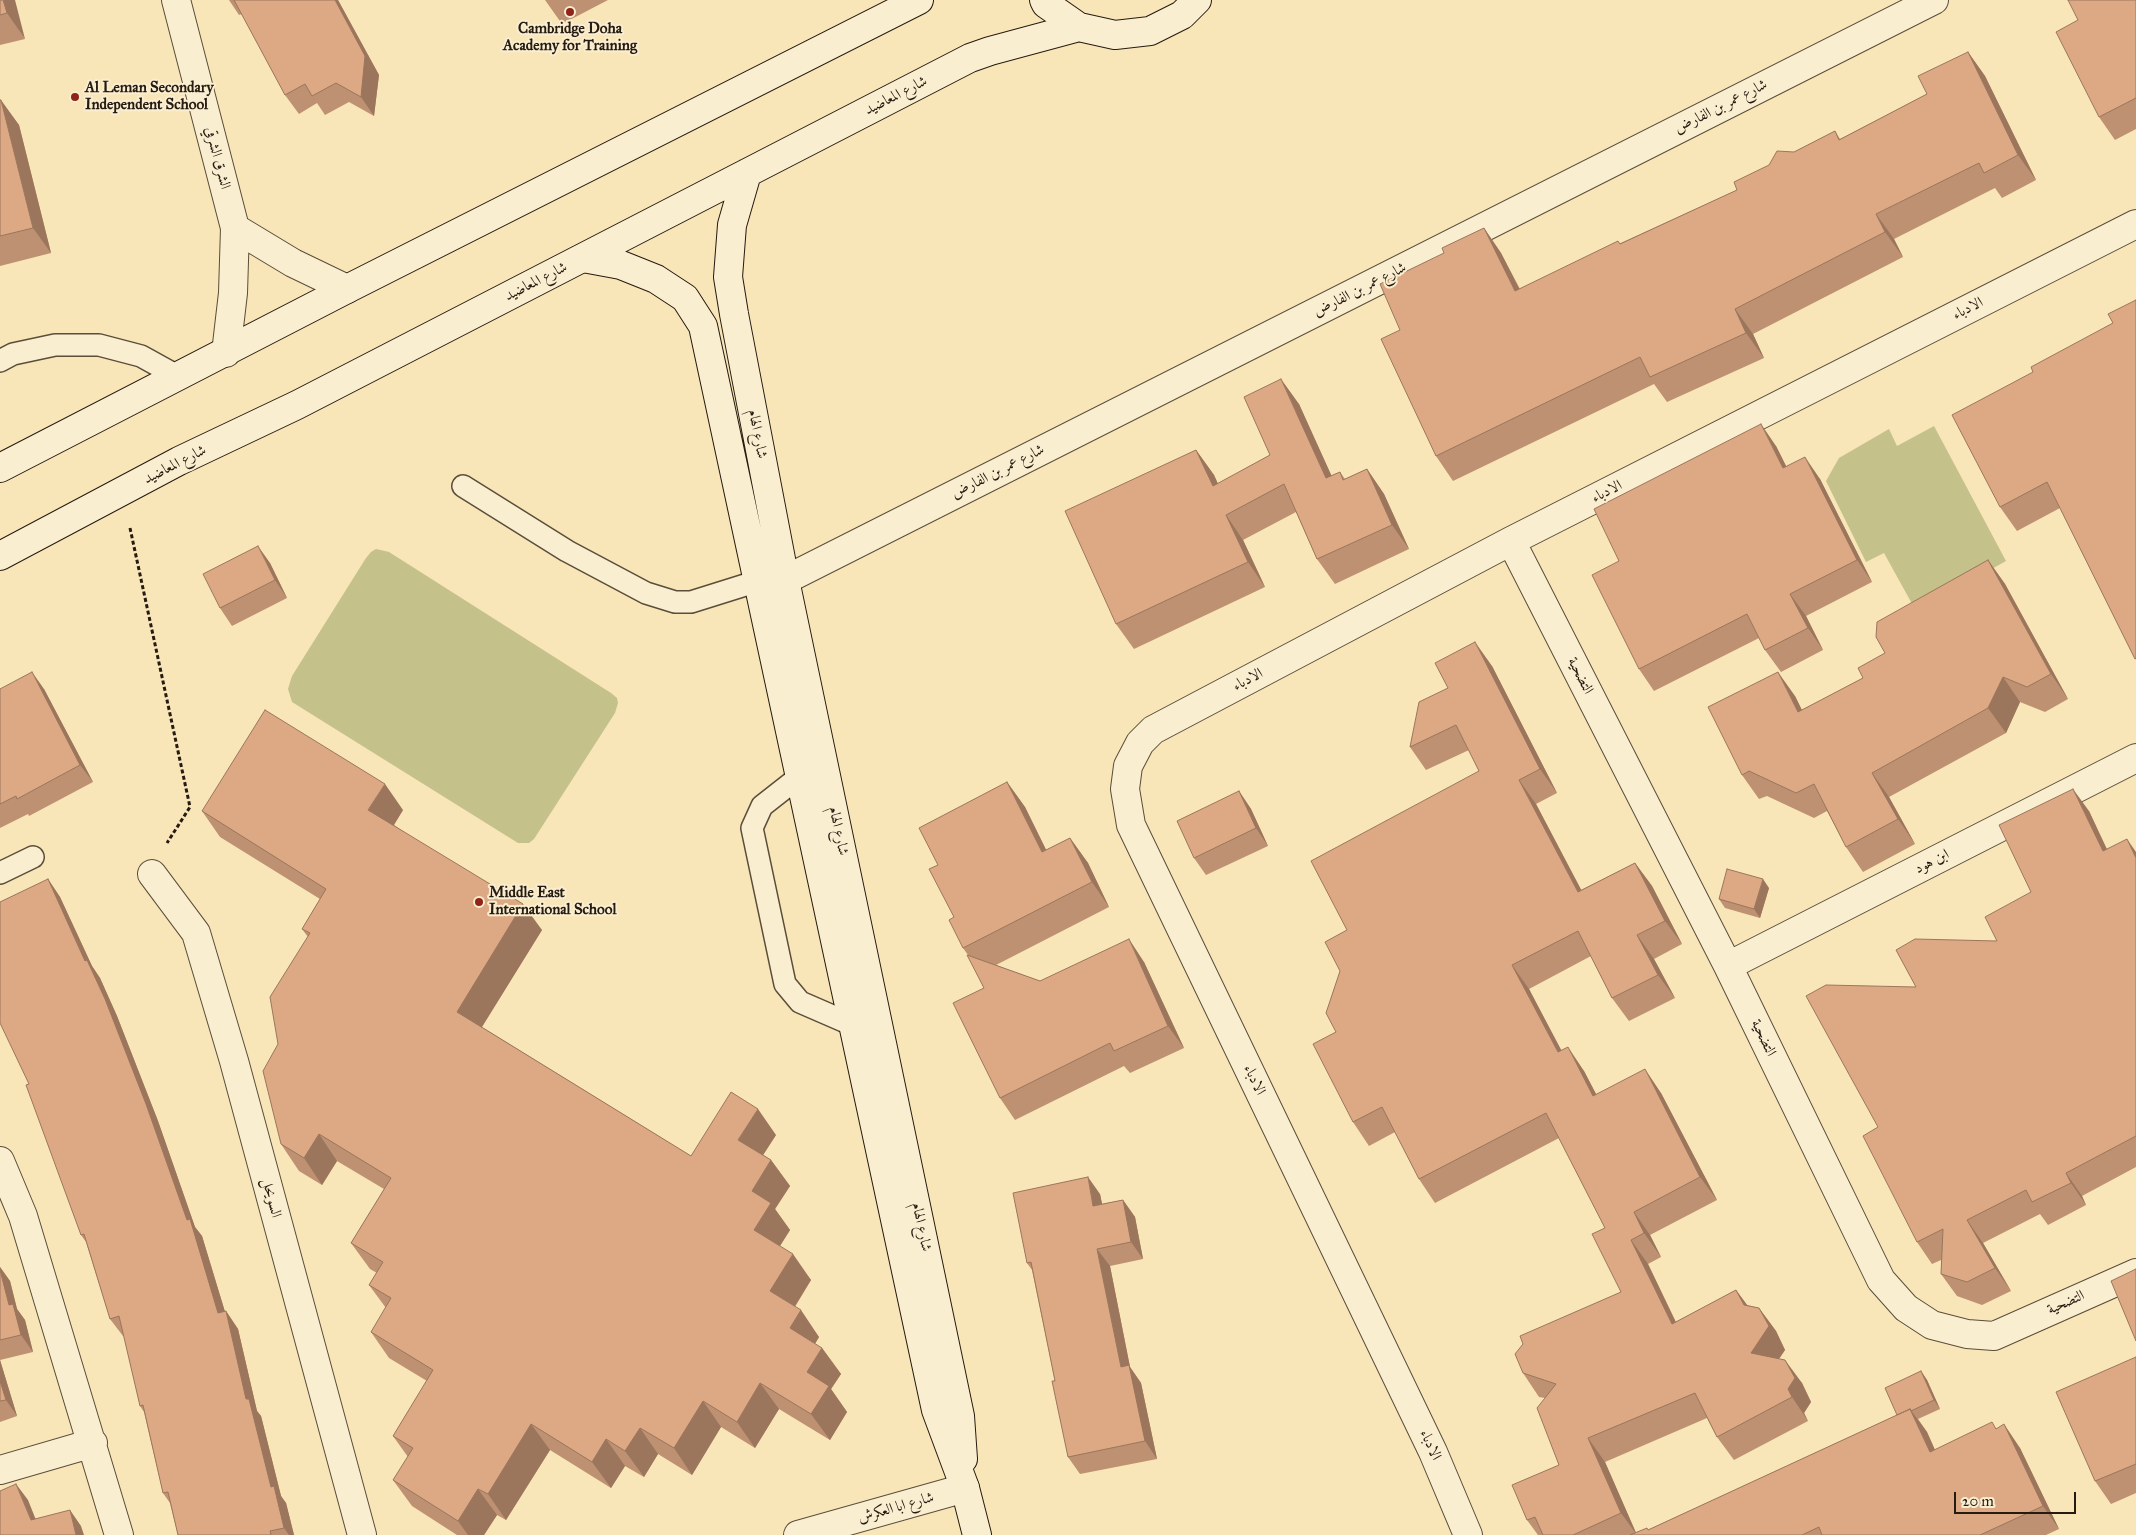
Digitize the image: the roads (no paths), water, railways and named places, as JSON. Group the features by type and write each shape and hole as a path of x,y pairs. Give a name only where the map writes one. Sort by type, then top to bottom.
{"street":[{"name":"الشرق الشرقي","path":"176,0 235,228 233,293 226,352"},
{"path":"0,468 347,289 919,0"},
{"path":"1044,0 1046,4 1080,27 1114,35 1150,31 1182,15 1197,0"},
{"name":"شارع عمر بن الفارض","path":"785,580 1934,0"},
{"name":"شارع المعاضيد","path":"0,556 122,493 179,461 297,405 970,58 990,50 1080,27"},
{"name":"شارع الهام","path":"748,173 732,225 728,277 785,580 960,1416 965,1488"},
{"name":"الادباء","path":"1468,1535 1429,1443 1131,825 1125,789 1128,766 1140,743 1153,730 1511,541 2136,224"},
{"path":"235,228 293,263 347,289"},
{"name":"شارع الهام","path":"583,258 621,265 656,279 685,298 703,326 936,1410 965,1488 977,1535"},
{"name":"التضحية","path":"1511,541 1728,966 1881,1280 1906,1308 1932,1325 1967,1334 1994,1336 2136,1273"},
{"name":"ابن هود","path":"1728,966 2136,758"},
{"name":"السويحل","path":"152,874 196,933 236,1070 362,1535"},
{"path":"0,1161 23,1216 93,1443 119,1535"},
{"path":"0,1470 93,1443"},
{"name":"شارع ابا العكرش","path":"798,1535 965,1488"}],"lane":[{"path":"0,361 13,354 55,345 99,345 141,356 179,377"},
{"path":"463,486 567,551 646,593 676,602 691,602 758,581"},
{"path":"799,777 762,806 752,828 784,984 800,1002 853,1026"},
{"path":"0,873 33,857"}],"place":[{"name":"Cambridge Doha Academy for Training","path":"570,12"},
{"name":"Al Leman Secondary Independent School","path":"75,97"},
{"name":"Middle East International School","path":"479,902"}]}
